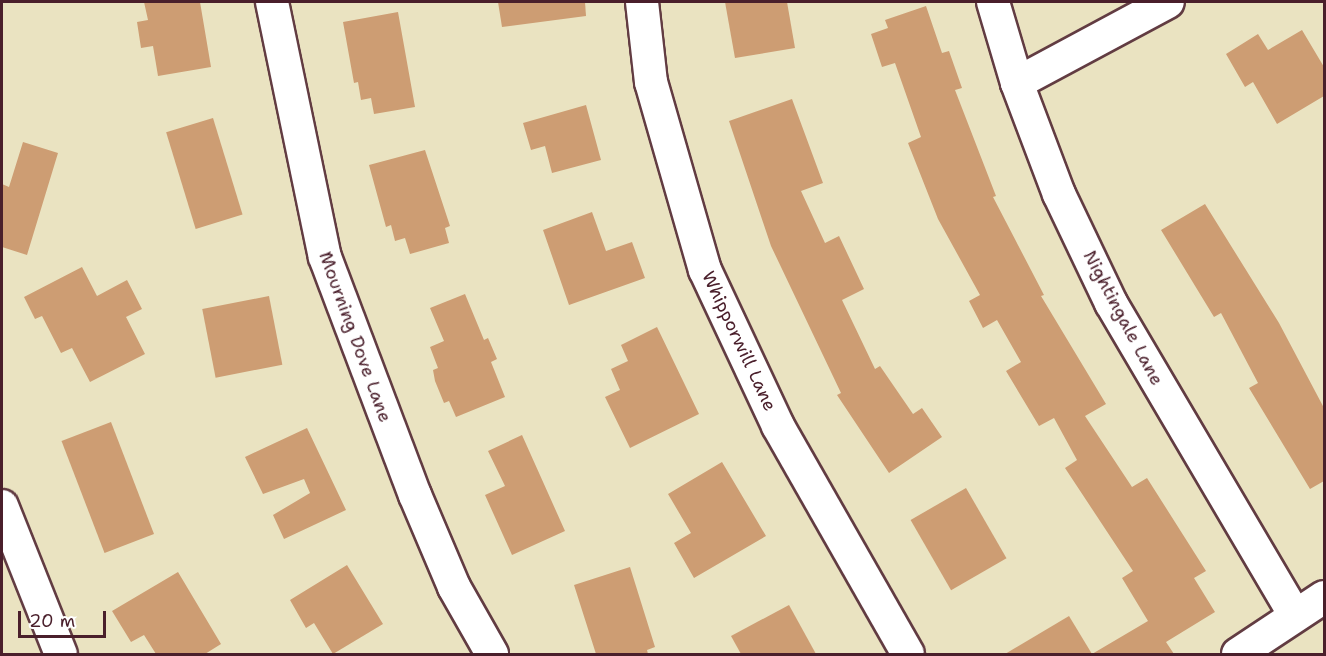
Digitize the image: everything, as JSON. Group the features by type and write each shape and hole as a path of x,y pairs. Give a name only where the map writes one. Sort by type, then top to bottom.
{"street":[{"name":"Mourning Dove Lane","path":"272,2 325,257 415,495 454,586 492,654"},
{"name":"Whipporwill Lane","path":"642,2 651,82 705,270 778,426 908,654"},
{"name":"Nightingale Lane","path":"993,2 1017,83 1059,194 1111,303 1295,615"},
{"path":"1017,83 1168,2"},
{"path":"2,506 32,591 61,654"},
{"path":"1238,654 1324,597"}],"building":[{"path":"144,2 200,2 211,67 158,76 153,46 141,48 137,22 148,20"},
{"path":"498,2 585,2 586,16 502,27"},
{"path":"725,2 787,2 795,48 735,58"},
{"path":"926,6 942,53 949,51 962,88 955,90 996,196 993,197 1044,295 1041,296 1106,404 1085,416 1132,487 1147,478 1206,571 1194,578 1215,612 1166,642 1174,654 1092,654 1148,621 1122,578 1133,571 1065,468 1077,460 1054,418 1039,426 1006,371 1021,362 997,320 983,328 969,301 980,295 938,219 908,143 921,137 895,63 882,67 871,34 888,28 885,20"},
{"path":"398,12 415,107 374,114 371,98 361,100 358,82 354,83 343,22"},
{"path":"1302,30 1324,67 1324,96 1277,124 1253,82 1245,87 1226,54 1258,34 1268,50"},
{"path":"792,99 823,183 801,191 825,243 839,236 864,289 842,300 875,369 880,366 913,414 922,408 942,437 889,473 837,395 841,393 771,246 729,121"},
{"path":"586,105 601,160 552,173 545,146 531,150 523,123"},
{"path":"213,118 243,215 196,229 166,132"},
{"path":"23,142 58,153 27,255 2,247 2,184 9,187"},
{"path":"425,150 450,226 445,228 449,243 410,254 405,238 395,241 391,225 386,227 369,165"},
{"path":"1205,204 1279,323 1324,408 1324,481 1310,489 1249,388 1258,383 1221,313 1214,317 1161,230"},
{"path":"592,212 606,251 632,242 645,278 569,305 543,230"},
{"path":"82,267 97,296 127,280 142,309 126,317 145,354 90,382 72,348 61,353 42,316 35,319 24,297"},
{"path":"465,294 484,340 488,338 497,359 491,362 505,397 456,417 449,401 444,403 435,381 433,370 438,368 430,347 444,341 430,308"},
{"path":"269,296 282,365 216,378 202,309"},
{"path":"657,327 699,414 630,448 605,397 620,390 611,369 628,361 621,345"},
{"path":"111,422 154,534 105,553 62,441"},
{"path":"307,428 346,510 284,539 273,515 310,493 304,479 263,494 245,457"},
{"path":"522,435 565,531 512,555 485,495 505,486 488,451"},
{"path":"722,462 766,536 694,578 674,543 691,533 668,494"},
{"path":"966,488 1006,558 951,590 911,520"},
{"path":"347,565 383,624 333,654 314,623 306,628 290,600"},
{"path":"630,567 655,647 647,650 648,654 596,654 574,585"},
{"path":"178,572 221,644 205,654 156,654 144,635 131,642 112,611"},
{"path":"789,605 816,654 741,654 731,636"},
{"path":"1069,616 1092,654 1005,654"}]}
